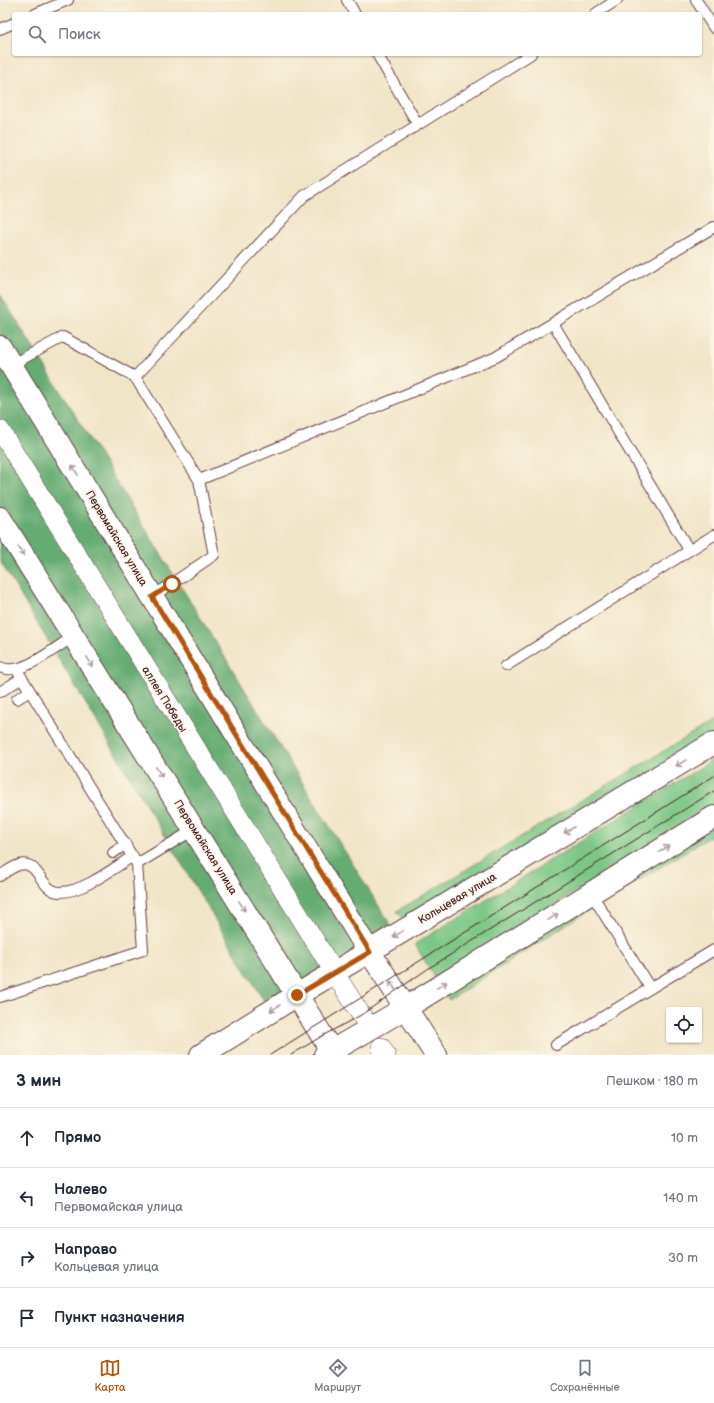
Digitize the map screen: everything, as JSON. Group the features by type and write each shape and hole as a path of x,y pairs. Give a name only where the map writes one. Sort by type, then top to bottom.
{"street":[{"name":"Первомайская улица","path":"6,356 370,952 407,1007 436,1055"},
{"name":"аллея Победы","path":"0,430 365,1021"},
{"name":"Первомайская улица","path":"0,518 195,829 297,995 330,1054"},
{"name":"Кольцевая улица","path":"201,1055 297,995 714,743"},
{"path":"330,1054 714,817"}],"lane":[{"path":"40,12 68,0"},
{"path":"347,0 354,12"},
{"path":"598,12 618,0"},
{"path":"696,0 714,28"},
{"path":"0,29 12,24"},
{"path":"378,56 418,125"},
{"path":"135,377 304,196 528,56"},
{"path":"199,480 496,357 714,227"},
{"path":"553,323 689,550"},
{"path":"6,356 63,337 135,377 199,480 214,554 152,597"},
{"path":"506,666 714,535"},
{"path":"0,692 20,674 74,636"},
{"path":"0,667 20,674 135,860 143,950 0,997"},
{"path":"18,699 30,691"},
{"path":"0,876 15,866 26,865 35,870 48,888 57,892 63,892 88,883 195,829"},
{"path":"113,853 126,844"},
{"path":"591,894 650,988"},
{"path":"556,1045 714,950"}],"green space":[{"path":"0,294 393,929 267,1006 0,561"},
{"path":"714,721 714,736 404,920 397,911"},
{"path":"714,759 714,807 435,978 415,944"},
{"path":"714,825 714,834 604,902 599,895"},
{"path":"588,903 592,908 449,1000 446,994"}],"tram line":[{"path":"270,1055 714,776"},
{"path":"291,1055 361,1015 429,968 714,791"}],"route":[{"path":"172,584 152,597 370,952 297,995"}]}
